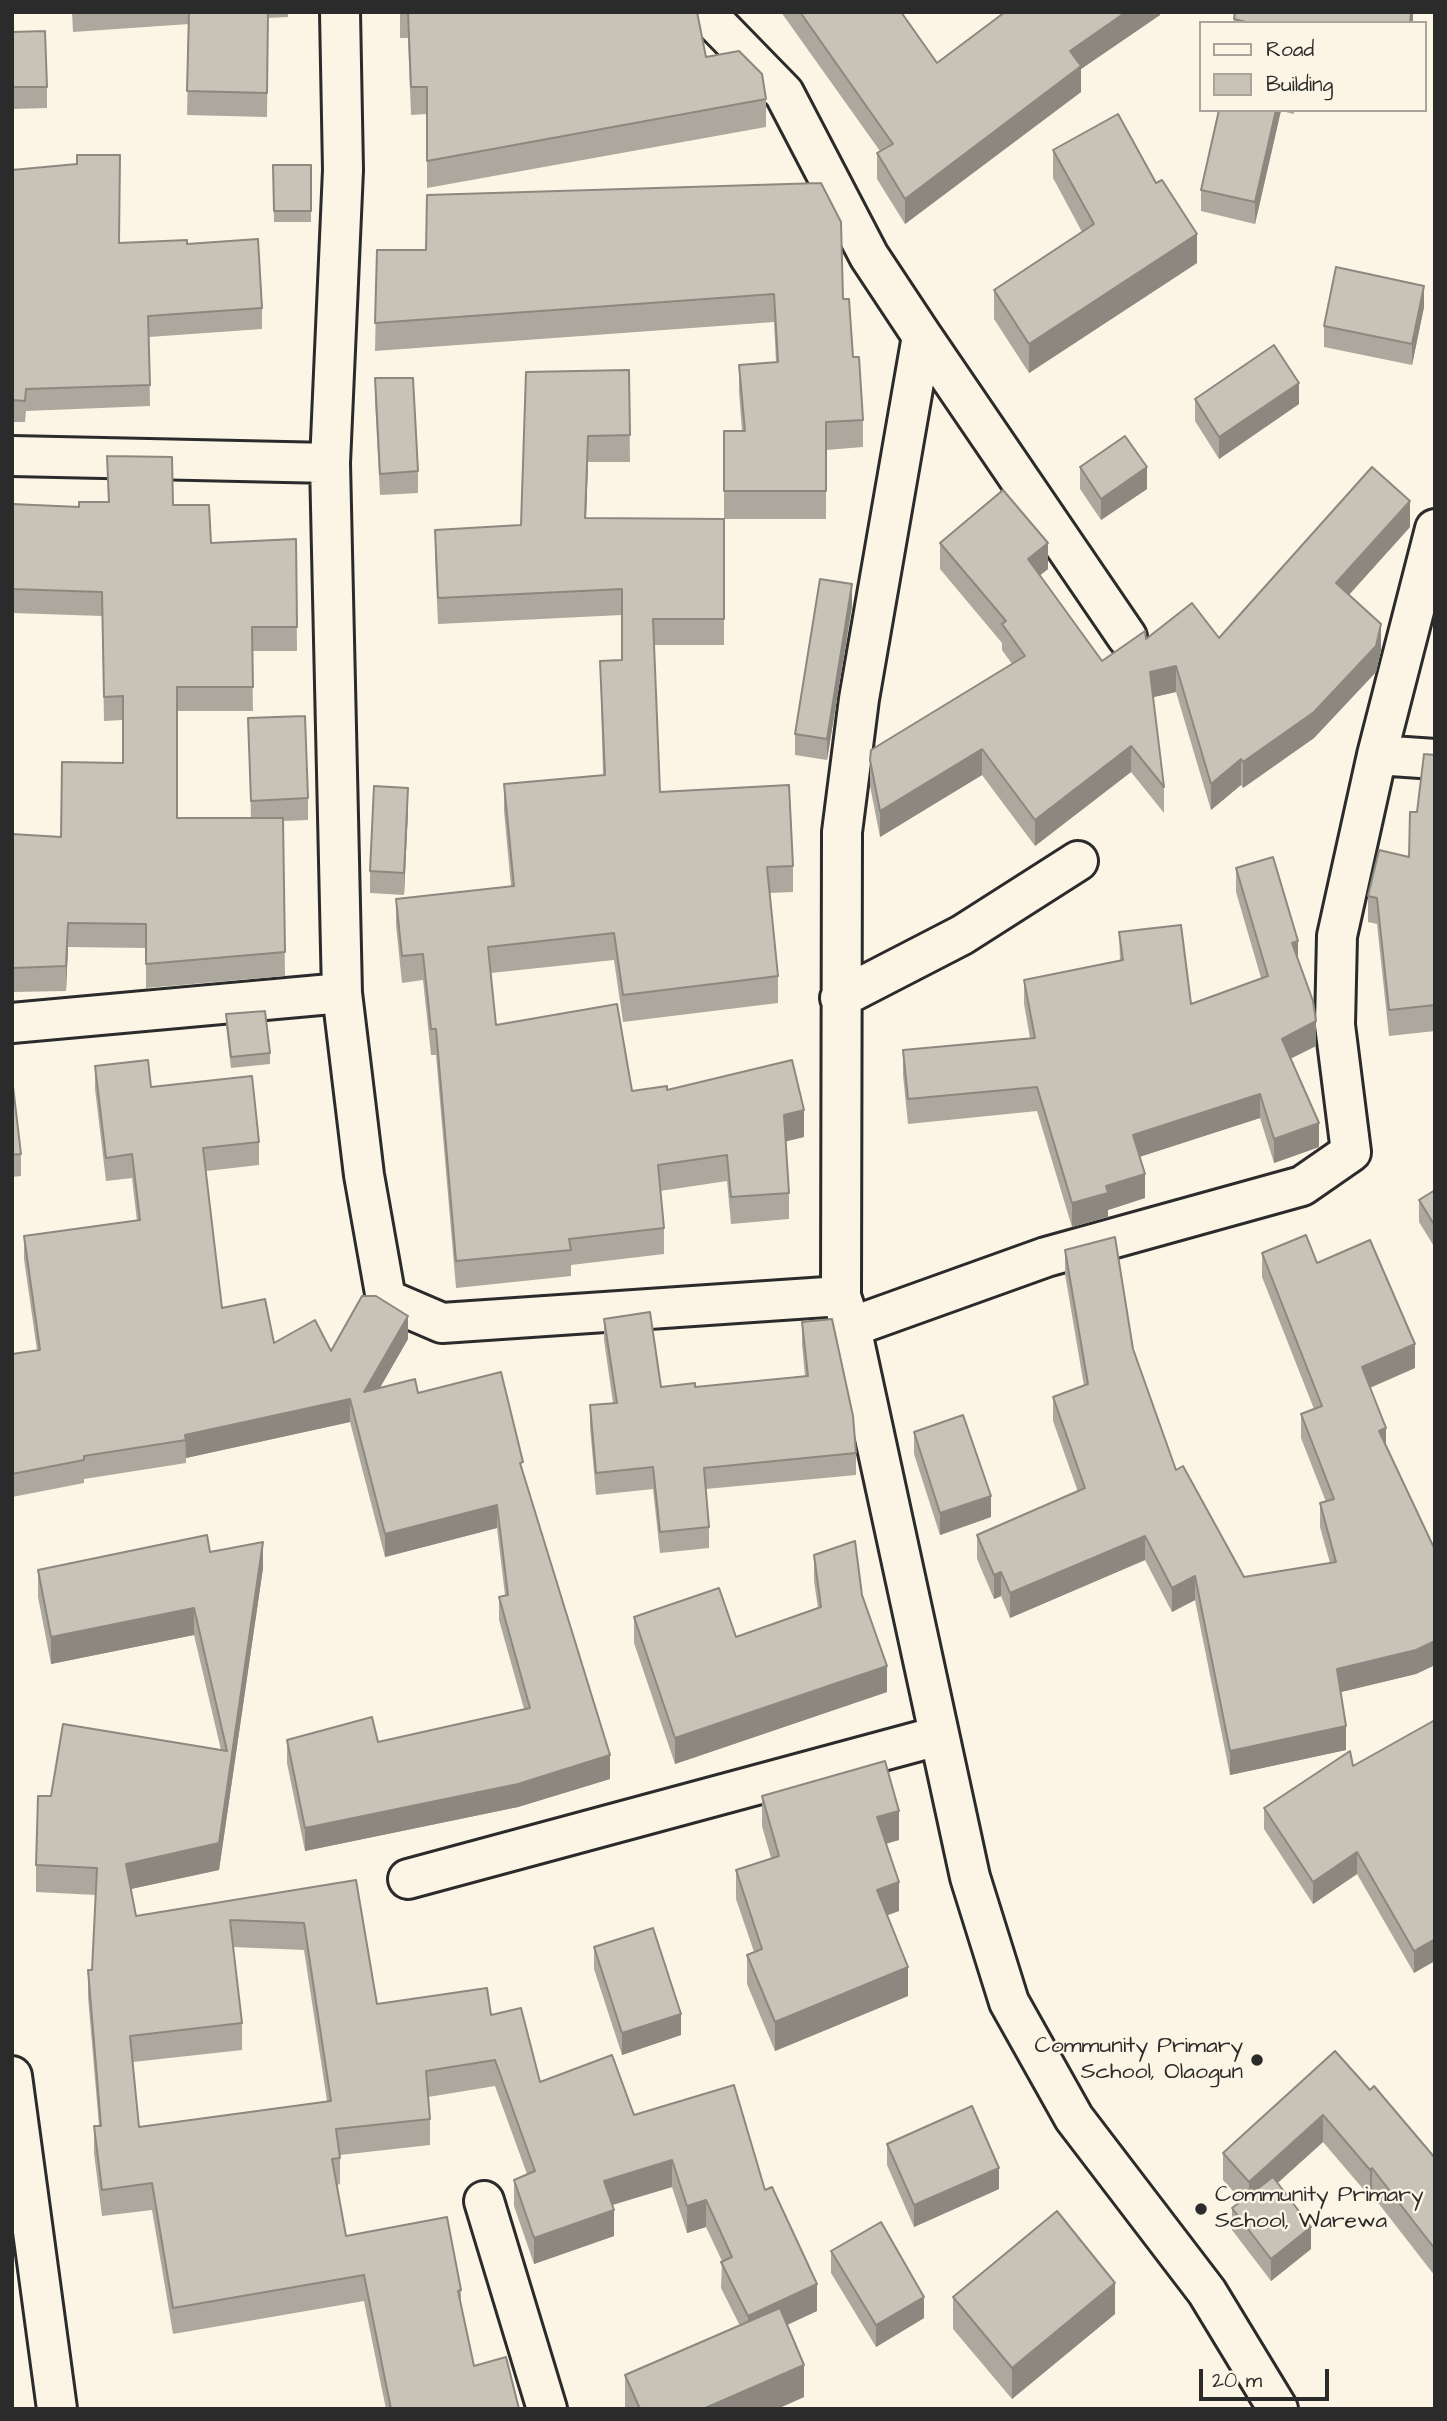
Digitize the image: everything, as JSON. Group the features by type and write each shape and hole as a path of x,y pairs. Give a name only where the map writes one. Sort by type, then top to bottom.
{"street":[{"path":"340,12 343,170 330,463 342,993 364,1175 386,1299 442,1323 846,1312 1302,1186 1351,1152 1335,1025 1337,936 1377,755 1435,529"},
{"path":"705,12 783,93 869,256 1126,637"},
{"path":"922,336 859,699 842,832 840,998 846,1312 970,1877 1009,2001 1074,2118 1207,2292 1278,2409"},
{"path":"12,456 330,463"},
{"path":"1377,755 1435,760"},
{"path":"840,998 961,935 1078,861"},
{"path":"12,1023 342,993"},
{"path":"408,1878 938,1736"},
{"path":"12,2076 57,2409"},
{"path":"484,2201 547,2409"}],"building":[{"path":"189,12 268,12 267,93 187,91"},
{"path":"408,12 697,12 706,57 739,51 762,74 766,99 427,161 427,87 411,87"},
{"path":"800,12 901,12 937,63 1005,12 1126,12 1070,51 1081,66 905,199 877,153 893,144"},
{"path":"1235,12 1411,12 1410,21 1234,19"},
{"path":"45,31 47,87 12,87 12,32"},
{"path":"1219,112 1276,112 1255,202 1201,190"},
{"path":"1118,114 1156,183 1162,180 1197,234 1029,344 994,290 1094,224 1053,150"},
{"path":"77,155 120,155 119,243 187,240 187,244 258,239 262,308 148,316 150,385 26,389 25,401 12,400 12,170 77,164"},
{"path":"273,165 311,165 311,211 274,211"},
{"path":"821,183 841,222 843,299 849,299 853,357 859,357 863,420 826,422 826,491 724,491 724,431 745,431 739,365 778,362 774,294 375,323 377,250 426,250 427,195"},
{"path":"1336,267 1424,286 1412,344 1324,326"},
{"path":"1274,345 1299,383 1219,437 1195,399"},
{"path":"629,370 630,435 588,436 585,518 724,519 724,619 653,619 660,792 789,785 793,866 767,867 778,976 623,995 614,933 488,947 496,1025 617,1004 632,1091 667,1086 667,1090 792,1060 804,1110 784,1115 789,1193 731,1197 727,1155 658,1165 664,1228 569,1239 571,1250 456,1261 436,1029 431,1029 423,954 402,956 396,899 514,886 504,784 605,775 600,661 622,660 622,589 438,598 435,530 521,525 526,372"},
{"path":"375,378 413,378 418,471 380,474"},
{"path":"1125,436 1147,467 1101,499 1080,467"},
{"path":"107,456 172,457 173,505 209,505 211,543 296,539 297,627 252,627 253,687 177,687 177,818 283,818 285,952 146,964 146,924 68,923 66,966 12,968 12,834 61,837 62,762 123,763 123,696 104,697 102,592 12,589 12,504 79,507 79,502 109,502"},
{"path":"1372,467 1410,501 1336,583 1381,624 1376,646 1314,712 1243,762 1241,759 1211,784 1176,666 1150,672 1164,787 1131,746 1035,820 982,749 880,811 870,760 871,750 1025,656 1002,624 1006,621 940,543 1003,490 1048,543 1028,559 1102,661 1145,631 1146,639 1192,603 1219,638"},
{"path":"820,579 852,584 827,739 795,734"},
{"path":"305,716 308,798 251,801 248,718"},
{"path":"1424,754 1435,755 1435,1005 1389,1010 1377,898 1368,896 1379,850 1409,857 1410,812 1417,812"},
{"path":"374,786 408,788 404,873 370,871"},
{"path":"1273,857 1298,941 1292,943 1313,1001 1316,1021 1282,1039 1319,1123 1274,1139 1260,1094 1133,1135 1145,1174 1106,1186 1108,1193 1072,1203 1037,1087 908,1099 903,1050 1035,1038 1024,980 1123,960 1119,932 1181,925 1191,1004 1268,976 1236,868"},
{"path":"265,1011 270,1053 231,1057 226,1014"},
{"path":"148,1060 151,1087 252,1076 259,1142 203,1148 222,1308 265,1299 274,1343 315,1320 331,1351 362,1296 376,1296 408,1316 364,1392 415,1379 418,1393 501,1372 523,1462 520,1463 610,1755 518,1784 305,1828 287,1740 372,1717 378,1742 530,1708 499,1597 508,1595 497,1505 385,1534 350,1399 185,1435 186,1440 84,1456 84,1460 12,1474 12,1354 40,1350 24,1236 140,1220 132,1154 106,1158 95,1066"},
{"path":"12,1078 21,1154 12,1155"},
{"path":"1435,1190 1435,1226 1419,1200"},
{"path":"1306,1235 1317,1263 1370,1240 1415,1344 1362,1367 1386,1428 1379,1431 1435,1550 1435,1641 1416,1650 1337,1669 1346,1726 1230,1751 1195,1576 1172,1588 1145,1536 1010,1593 1001,1572 994,1575 977,1535 1085,1488 1053,1397 1088,1384 1065,1250 1115,1237 1133,1349 1176,1470 1183,1466 1244,1577 1336,1562 1320,1503 1334,1499 1301,1414 1322,1406 1262,1253"},
{"path":"650,1312 661,1387 695,1383 695,1387 808,1376 802,1322 832,1319 853,1416 856,1453 704,1468 709,1527 660,1532 653,1467 596,1473 590,1405 617,1403 604,1319"},
{"path":"963,1415 991,1496 940,1513 914,1432"},
{"path":"207,1535 210,1552 263,1542 219,1843 126,1864 136,1916 356,1880 377,2004 487,1988 491,2015 521,2008 540,2082 612,2055 634,2115 734,2085 765,2190 772,2187 817,2284 748,2316 721,2262 732,2257 706,2200 687,2206 672,2160 604,2181 614,2210 534,2238 514,2180 535,2171 495,2060 426,2071 430,2119 336,2129 340,2158 332,2159 346,2236 447,2217 461,2290 458,2291 474,2366 506,2357 519,2409 391,2409 364,2275 173,2308 152,2183 102,2190 94,2126 101,2126 88,1970 92,1970 97,1868 36,1865 38,1796 51,1796 63,1724 227,1751 194,1608 51,1637 38,1570","holes":["230,1920 304,1923 331,2101 139,2127 130,2036 242,2023"]},
{"path":"855,1541 862,1595 887,1666 675,1738 634,1617 719,1588 736,1637 821,1607 814,1555"},
{"path":"1435,1720 1435,1939 1414,1951 1357,1852 1313,1882 1264,1808 1350,1751 1353,1766"},
{"path":"885,1761 899,1811 877,1817 899,1882 877,1890 908,1967 775,2022 747,1955 762,1949 736,1870 779,1856 762,1796"},
{"path":"653,1928 681,2014 622,2033 594,1947"},
{"path":"1335,2051 1370,2090 1374,2086 1435,2158 1435,2249 1372,2168 1370,2170 1323,2115 1249,2182 1223,2153"},
{"path":"972,2106 999,2168 914,2205 887,2144"},
{"path":"1273,2177 1311,2227 1271,2259 1232,2208"},
{"path":"1057,2211 1115,2283 1012,2368 953,2297"},
{"path":"881,2222 924,2297 876,2325 831,2251"},
{"path":"780,2308 804,2365 703,2409 640,2409 625,2375"}],"place":[{"name":"Community Primary School, Olaogun","path":"1257,2060"},
{"name":"Community Primary School, Warewa","path":"1201,2209"}]}
